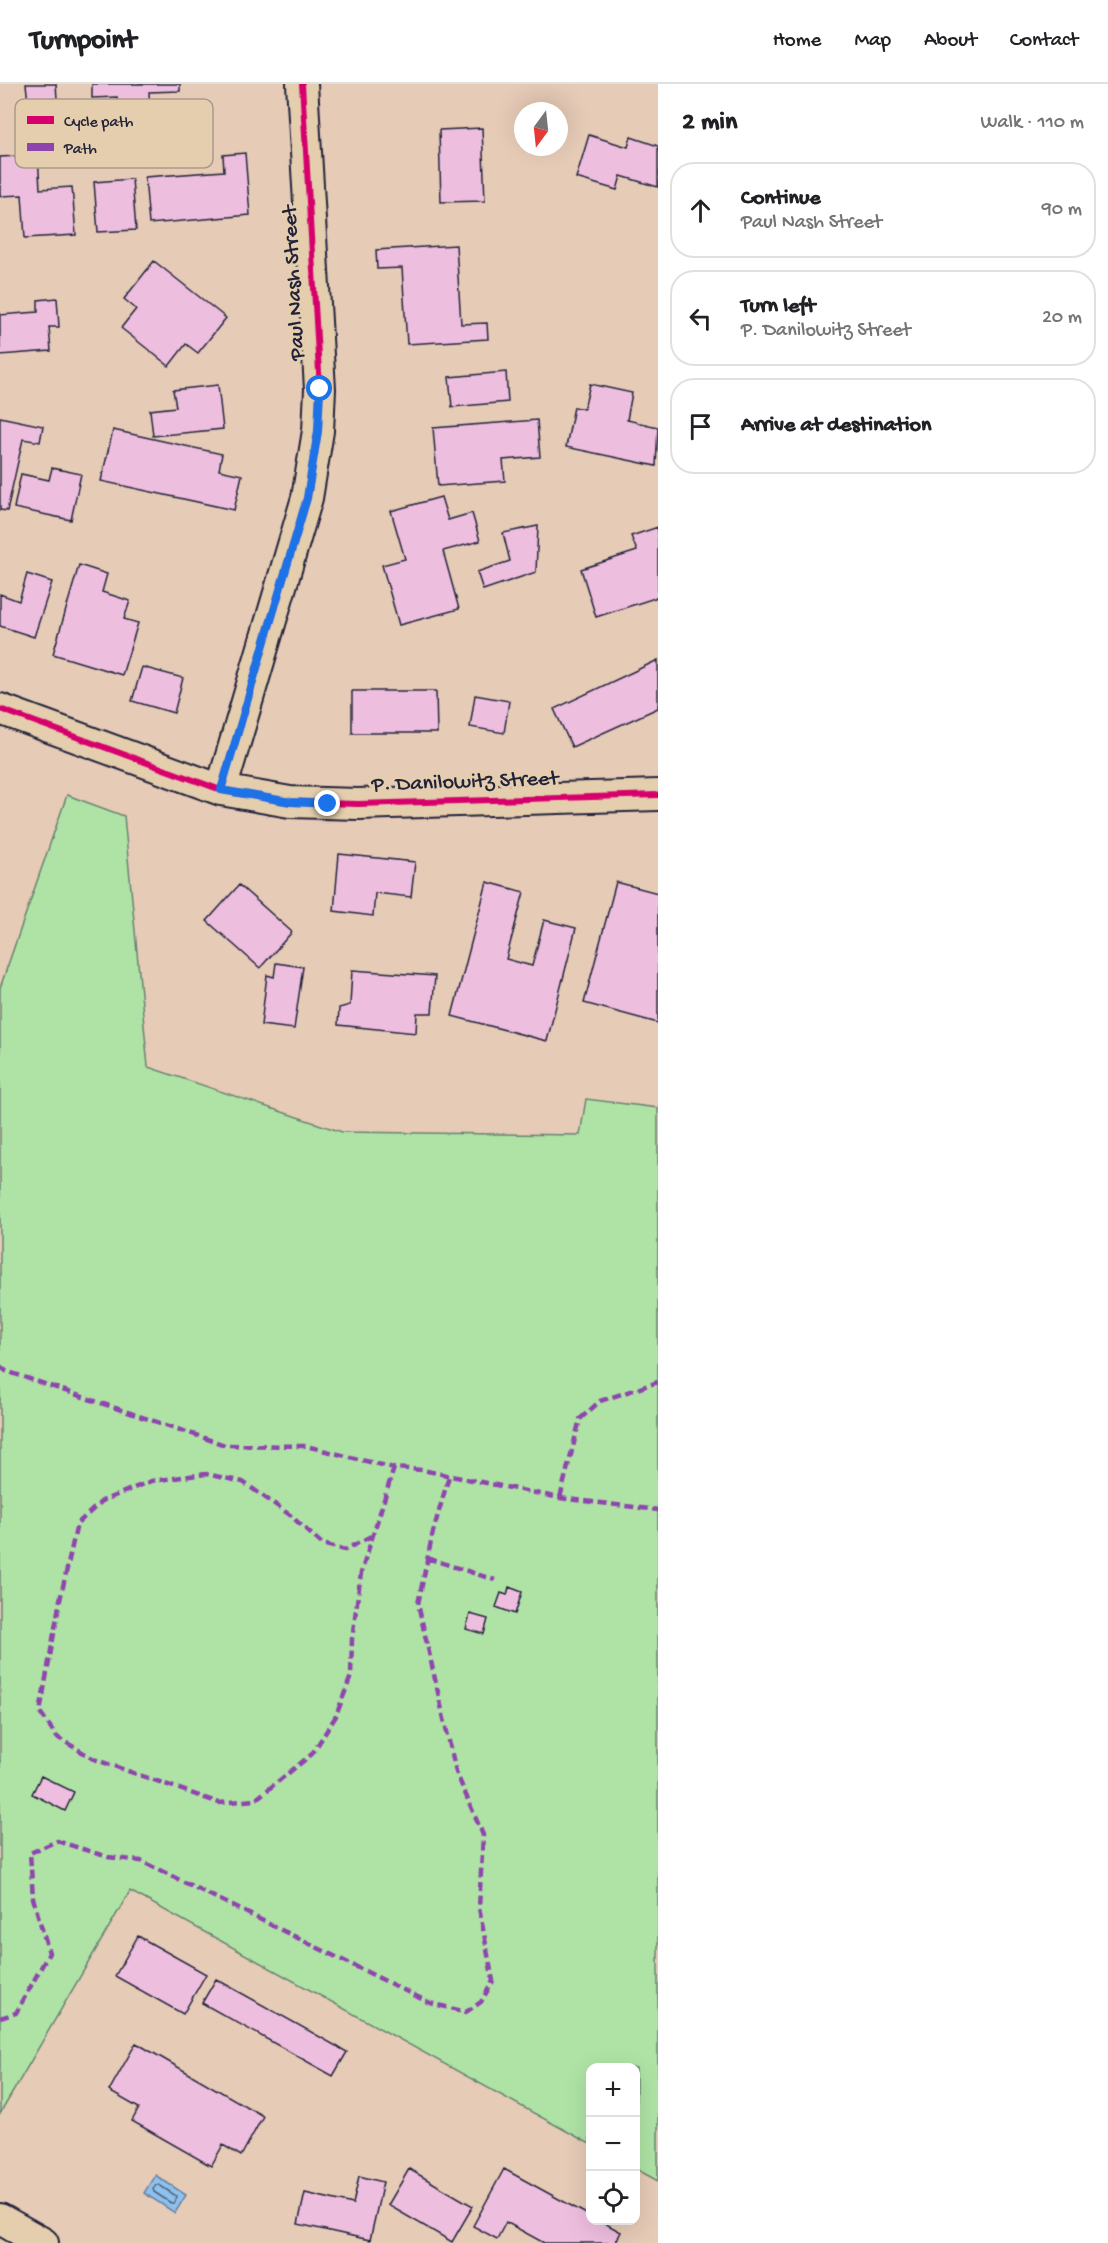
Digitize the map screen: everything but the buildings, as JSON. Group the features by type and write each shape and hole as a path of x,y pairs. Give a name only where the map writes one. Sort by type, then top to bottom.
{"street":[{"name":"Paul Nash Street","path":"221,790 307,498 318,431 320,389 302,84"},
{"name":"P. Danilowitz Street","path":"0,709 221,790 291,802 338,804 658,795"},
{"path":"0,2219 43,2243"}],"green space":[{"path":"67,795 124,816 148,1067 342,1132 580,1135 586,1099 658,1108 658,2181 640,2171 640,2063 586,2063 586,2142 130,1891 0,2114 0,988"}],"water":[{"path":"155,2175 186,2195 175,2213 144,2193"}],"marked path":[{"path":"0,1366 6,1371 225,1445 306,1446 394,1468"},
{"path":"560,1498 580,1419 600,1401 658,1382"},
{"path":"371,1536 345,1550 322,1544 290,1515 243,1482 206,1474 151,1481 102,1501 77,1524 60,1600 40,1712 57,1737 94,1759 219,1803 255,1800 312,1754 336,1716 351,1676 352,1639 361,1573 394,1468 422,1470 560,1498 658,1510"},
{"path":"0,2018 16,2013 49,1953 33,1898 30,1853 57,1841 108,1857 141,1861 430,2003 466,2012 481,2002 493,1981 479,1908 483,1835 456,1772 418,1604 433,1532 449,1476"},
{"path":"427,1558 495,1580"}],"cycle path":[{"path":"221,790 307,498 318,431 320,389 302,84"},
{"path":"0,709 221,790 290,802 358,804 658,795"}],"route":[{"path":"320,389 314,466 307,498 221,790 291,802 328,804"}]}
